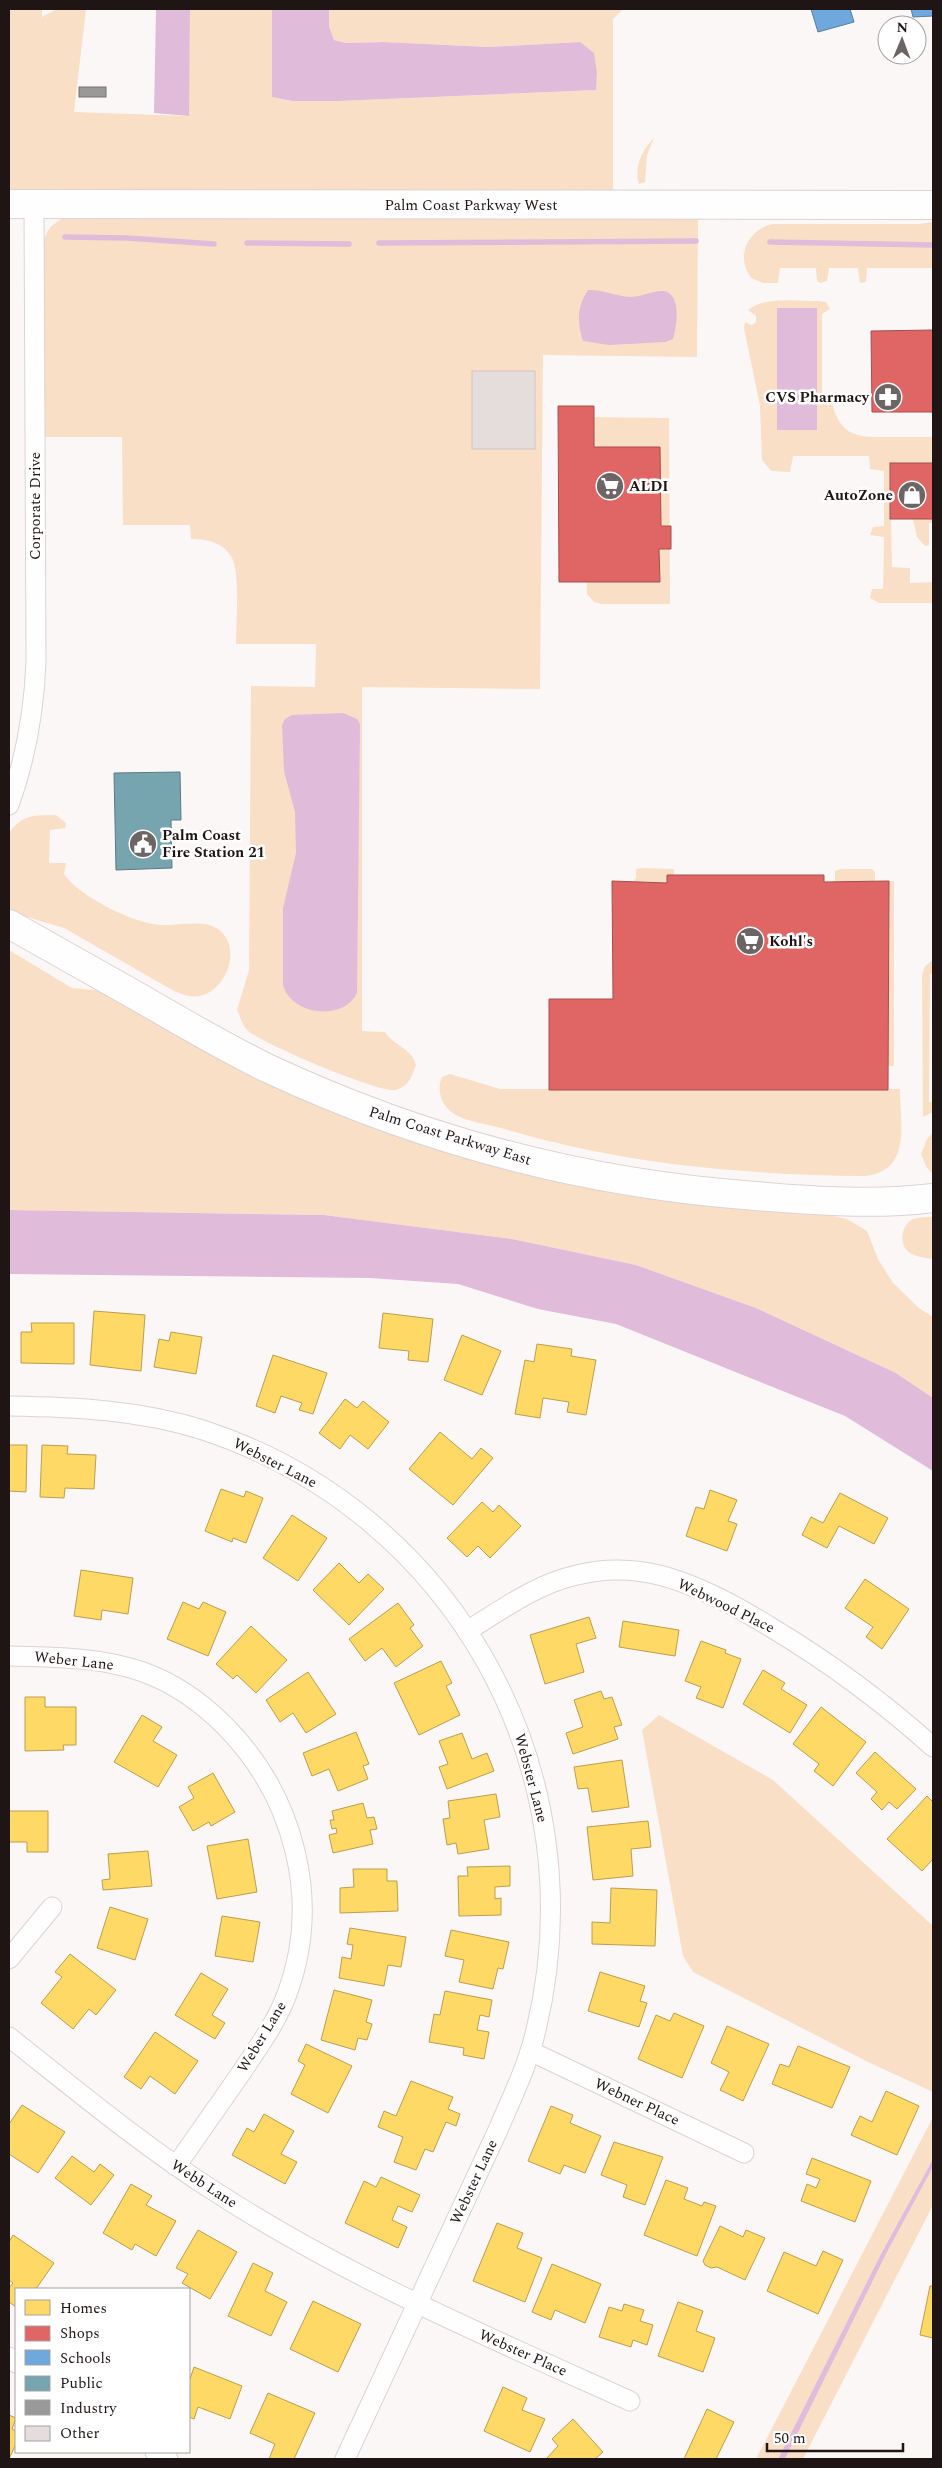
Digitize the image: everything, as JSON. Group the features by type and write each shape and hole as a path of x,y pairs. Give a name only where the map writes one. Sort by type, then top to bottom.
{"main road":[{"name":"Palm Coast Parkway West","path":"21,204 933,205"},
{"name":"Palm Coast Parkway East","path":"9,924 196,1030 266,1067 357,1106 468,1144 578,1172 700,1192 821,1200 933,1198"}],"street":[{"name":"Corporate Drive","path":"9,805 29,738 36,662 21,204"},
{"name":"Webster Lane","path":"9,1406 93,1409 155,1418 228,1439 274,1460 345,1502 379,1529 421,1570 467,1631 495,1679 515,1720 534,1775 545,1827 551,1897 549,1948 541,2005 530,2052 494,2138 345,2459"},
{"name":"Webwood Place","path":"467,1631 526,1594 551,1582 578,1574 613,1570 662,1576 697,1588 785,1636 868,1692 933,1746"},
{"name":"Weber Lane","path":"9,1656 57,1656 104,1662 145,1673 183,1692 213,1715 246,1748 268,1781 292,1835 300,1877 302,1918 297,1957 287,1995 262,2041 176,2166"},
{"path":"9,1959 52,1907"},
{"name":"Webb Lane","path":"9,2036 110,2117 176,2166 294,2240 417,2305"},
{"name":"Webner Place","path":"530,2052 744,2153"},
{"name":"Webster Place","path":"417,2305 630,2401"}],"shaded area":[{"path":"9,9 42,9 42,17 57,9 86,9 74,112 188,116 190,9 272,9 272,97 292,101 339,101 595,90 597,73 580,42 488,47 384,42 346,43 334,40 329,26 329,9 623,9 613,19 613,195 9,194"},
{"path":"156,9 190,9 189,116 154,113"},
{"path":"272,9 329,9 329,26 334,40 346,43 384,42 488,47 580,42 594,53 597,73 596,90 339,101 292,101 272,97"},
{"path":"654,138 647,155 645,182 639,184 638,165 646,148"},
{"path":"698,216 697,357 543,355 540,689 362,687 362,1031 385,1032 393,1041 407,1051 414,1059 416,1065 411,1077 404,1086 396,1090 386,1089 346,1076 296,1056 247,1030 237,1010 249,970 251,686 315,687 316,644 236,644 236,574 232,558 224,548 214,542 191,539 190,525 123,525 122,437 44,437 43,247 45,236 53,225 67,217"},
{"path":"933,222 933,268 867,268 866,282 860,283 858,268 829,268 827,281 820,283 817,281 816,268 780,268 778,283 763,283 751,278 746,270 744,253 751,237 757,231 773,224 919,224"},
{"path":"588,290 630,297 660,291 670,294 674,298 677,312 673,339 665,342 609,345 583,341 579,314 584,296"},
{"path":"773,301 826,302 830,309 822,314 822,394 830,395 837,417 842,425 855,434 864,436 933,437 933,463 890,463 892,567 910,568 910,583 933,582 933,603 879,603 870,598 872,589 883,589 884,537 870,535 873,527 884,526 884,471 870,469 869,456 793,456 790,472 771,471 762,460 760,406 744,328 745,322 752,325 756,322 756,316 748,310","holes":["777,308 817,430 777,430"]},
{"path":"777,308 817,308 817,430 777,430"},
{"name":"ALDI","path":"585,417 669,418 670,604 602,604 594,602 587,594"},
{"path":"913,519 933,519 933,523 929,523 929,545 925,546 917,537"},
{"path":"343,713 357,719 360,724 357,993 350,1002 341,1008 330,1011 318,1011 296,1003 288,995 283,985 283,908 296,853 295,812 284,771 282,725 285,719 292,715"},
{"path":"56,815 66,823 65,828 50,830 49,863 66,863 64,874 81,891 94,900 137,920 161,925 205,924 218,929 226,937 230,946 230,957 224,977 218,986 200,996 190,996 174,991 64,928 17,914 9,908 9,833 24,819 35,816"},
{"path":"636,869 674,869 674,875 667,883 633,882 636,878"},
{"path":"841,869 872,869 875,872 875,881 835,883 835,871"},
{"path":"889,881 894,881 894,1066 888,1066"},
{"path":"9,950 72,988 106,991 341,1111 847,1219 867,1231 878,1259 893,1283 919,1308 933,1317 933,1398 896,1373 756,1308 636,1265 512,1239 324,1215 9,1210"},
{"path":"933,960 933,974 930,974 929,1102 933,1102 933,1112 923,1117 922,975 925,966"},
{"path":"450,1074 500,1089 900,1089 900,1143 897,1155 891,1165 881,1172 866,1176 728,1170 636,1159 591,1151 474,1122 461,1117 450,1111 440,1095 442,1077"},
{"path":"933,1132 933,1174 927,1168 921,1154 927,1139"},
{"path":"9,1210 324,1215 512,1239 636,1265 756,1308 896,1373 933,1398 933,1471 845,1416 616,1324 538,1309 458,1284 370,1278 9,1274"},
{"path":"933,1217 933,1259 910,1253 904,1245 902,1235 906,1226 913,1219"},
{"path":"659,1715 773,1780 933,1926 933,2092 868,2062 693,1972 683,1956 642,1730"},
{"path":"933,2117 933,2159 882,2252 778,2459 756,2459"},
{"path":"933,2159 933,2167 886,2254 785,2459 778,2459 882,2252"},
{"path":"933,2167 933,2205 803,2459 785,2459 886,2254"}],"building: Homes":[{"path":"94,1311 145,1315 141,1371 90,1365"},
{"path":"383,1313 433,1319 428,1362 408,1360 409,1351 379,1348"},
{"path":"31,1323 74,1323 74,1364 21,1363 21,1332 32,1332"},
{"path":"171,1332 202,1337 196,1374 154,1367 159,1339 169,1341"},
{"path":"462,1335 501,1351 482,1395 444,1380"},
{"path":"537,1344 572,1349 571,1356 596,1360 586,1415 567,1412 569,1402 543,1398 540,1418 515,1414 525,1360 534,1362"},
{"path":"273,1355 327,1373 313,1414 299,1410 302,1403 281,1396 275,1413 256,1406"},
{"path":"345,1399 357,1408 363,1401 389,1422 368,1449 350,1435 340,1449 319,1433"},
{"path":"440,1432 472,1459 481,1448 493,1458 453,1505 409,1469"},
{"path":"9,1445 27,1445 26,1492 9,1491"},
{"path":"42,1445 68,1446 67,1454 96,1455 94,1489 65,1488 64,1498 40,1497"},
{"path":"221,1489 244,1497 246,1491 263,1498 246,1543 233,1538 232,1542 205,1531"},
{"path":"710,1490 737,1500 728,1521 737,1524 727,1551 686,1536 696,1507 704,1509"},
{"path":"840,1493 888,1518 874,1544 839,1526 827,1548 802,1535 811,1517 823,1523"},
{"path":"482,1502 493,1512 499,1505 521,1526 490,1558 478,1546 467,1557 447,1538"},
{"path":"292,1515 327,1538 298,1581 263,1558"},
{"path":"339,1563 359,1583 368,1574 384,1589 349,1625 313,1590"},
{"path":"81,1570 133,1578 128,1614 102,1610 101,1620 74,1616"},
{"path":"865,1579 909,1609 882,1649 866,1637 873,1627 845,1608"},
{"path":"183,1602 199,1609 203,1602 226,1612 208,1656 167,1639"},
{"path":"398,1603 414,1625 410,1628 423,1646 396,1667 382,1648 365,1661 349,1639"},
{"path":"589,1617 596,1638 576,1644 584,1672 545,1684 530,1635"},
{"path":"623,1621 679,1630 675,1656 619,1647"},
{"path":"251,1626 287,1660 256,1693 237,1675 233,1679 216,1664"},
{"path":"701,1641 726,1650 725,1653 741,1659 723,1708 696,1698 701,1687 685,1681"},
{"path":"441,1661 452,1683 446,1686 460,1715 419,1735 394,1683"},
{"path":"763,1670 785,1683 781,1689 807,1705 790,1733 743,1704"},
{"path":"308,1672 336,1714 306,1733 293,1713 280,1722 266,1700"},
{"path":"601,1691 604,1699 612,1697 622,1725 614,1727 618,1739 573,1754 566,1733 583,1727 574,1700"},
{"path":"25,1697 45,1697 45,1707 76,1707 76,1745 63,1745 64,1750 25,1751"},
{"path":"821,1707 866,1742 833,1786 814,1771 819,1764 793,1744"},
{"path":"142,1715 162,1727 153,1741 177,1755 158,1787 114,1762"},
{"path":"356,1732 369,1764 363,1766 368,1779 338,1791 329,1769 312,1776 303,1753"},
{"path":"462,1733 472,1759 487,1753 494,1771 447,1789 439,1767 448,1764 439,1741"},
{"path":"875,1752 916,1789 897,1809 889,1802 882,1810 871,1799 877,1792 856,1773"},
{"path":"622,1760 629,1807 592,1812 588,1788 578,1789 574,1767"},
{"path":"213,1773 235,1812 211,1826 209,1822 193,1831 179,1807 194,1798 188,1787"},
{"path":"496,1794 500,1817 484,1820 489,1849 458,1854 456,1843 447,1845 443,1819 450,1818 448,1801"},
{"path":"927,1796 933,1802 933,1859 922,1871 887,1839"},
{"path":"363,1803 367,1818 374,1817 377,1829 370,1830 373,1844 333,1853 329,1835 337,1833 336,1828 332,1829 330,1820 334,1820 332,1811"},
{"path":"9,1811 48,1811 48,1852 27,1852 27,1842 9,1842"},
{"path":"648,1821 651,1847 631,1849 633,1876 593,1880 587,1827"},
{"path":"248,1839 257,1892 217,1899 207,1846"},
{"path":"148,1851 152,1886 103,1890 102,1880 110,1879 108,1854"},
{"path":"510,1866 510,1886 495,1887 495,1899 501,1898 501,1915 459,1916 458,1876 468,1876 467,1867"},
{"path":"353,1869 387,1869 387,1881 397,1881 398,1911 340,1913 340,1888 354,1887"},
{"path":"611,1888 657,1890 655,1946 592,1944 592,1922 610,1923"},
{"path":"110,1907 148,1919 135,1960 97,1948"},
{"path":"222,1916 260,1922 253,1962 215,1956"},
{"path":"350,1928 406,1937 401,1967 388,1965 384,1986 339,1978 342,1957 351,1959 353,1945 347,1944"},
{"path":"451,1930 509,1942 503,1969 498,1968 493,1989 459,1982 464,1960 445,1956"},
{"path":"70,1954 116,1990 96,2015 89,2009 73,2029 41,2003 62,1977 55,1972"},
{"path":"600,1972 645,1986 640,2001 647,2003 639,2027 588,2011"},
{"path":"201,1973 228,1989 212,2015 225,2023 215,2039 175,2015"},
{"path":"334,1990 372,2000 366,2022 372,2024 367,2040 358,2038 355,2050 321,2040"},
{"path":"445,1991 492,2000 489,2017 480,2015 477,2030 489,2032 484,2059 463,2055 464,2048 429,2042 434,2014 440,2015"},
{"path":"674,2013 704,2026 682,2078 638,2059 656,2015 670,2021"},
{"path":"727,2026 769,2044 743,2101 720,2090 729,2072 711,2063"},
{"path":"155,2032 198,2061 175,2094 150,2076 141,2089 124,2077"},
{"path":"306,2044 352,2066 328,2113 291,2094 305,2065 298,2061"},
{"path":"798,2046 850,2067 832,2108 772,2084 780,2064 789,2067"},
{"path":"411,2081 453,2097 448,2109 460,2114 456,2126 446,2122 433,2152 425,2149 416,2170 394,2162 403,2137 378,2127 384,2111 396,2116"},
{"path":"886,2091 919,2106 897,2155 851,2135 860,2116 872,2122"},
{"path":"22,2105 65,2132 38,2173 9,2154 9,2124"},
{"path":"551,2106 573,2115 570,2123 601,2136 585,2173 564,2165 560,2174 528,2161"},
{"path":"264,2114 294,2131 281,2154 297,2162 285,2184 232,2155 247,2128 254,2132"},
{"path":"614,2142 663,2157 645,2205 623,2197 627,2185 601,2175"},
{"path":"72,2156 94,2172 100,2164 114,2175 91,2205 55,2178"},
{"path":"812,2158 871,2181 855,2222 801,2201 807,2184 816,2188 820,2179 806,2174"},
{"path":"381,2177 420,2195 412,2212 398,2206 392,2220 407,2227 398,2248 345,2223 364,2181 376,2187"},
{"path":"666,2180 688,2188 684,2199 702,2206 704,2202 716,2206 697,2256 644,2235"},
{"path":"131,2184 152,2196 146,2205 176,2221 156,2256 135,2244 132,2250 103,2233"},
{"path":"497,2223 523,2233 517,2248 542,2258 525,2302 473,2281"},
{"path":"720,2226 743,2237 746,2230 765,2238 745,2280 717,2267 711,2268 705,2265 703,2261"},
{"path":"198,2230 237,2252 210,2299 182,2283 188,2274 176,2268"},
{"path":"13,2235 54,2263 37,2288 15,2288 15,2306 9,2302 9,2288 13,2283 9,2280 9,2242"},
{"path":"823,2251 843,2260 818,2314 767,2291 784,2252 816,2266"},
{"path":"253,2263 273,2273 265,2291 287,2302 271,2336 228,2316"},
{"path":"552,2264 601,2284 585,2323 555,2310 551,2320 532,2312"},
{"path":"930,2286 933,2286 933,2338 920,2335"},
{"path":"313,2301 361,2324 338,2372 290,2349"},
{"path":"678,2302 703,2311 696,2331 715,2338 703,2372 658,2356"},
{"path":"624,2304 644,2310 640,2321 653,2325 647,2345 633,2340 631,2347 599,2337 609,2307 622,2311"},
{"path":"194,2367 242,2386 230,2419 198,2407 194,2419 190,2417 190,2379"},
{"path":"503,2387 527,2398 522,2410 545,2419 530,2452 484,2431"},
{"path":"268,2393 315,2413 294,2459 269,2459 275,2444 250,2433"},
{"path":"707,2409 734,2422 716,2459 684,2459"},
{"path":"9,2415 15,2418 12,2429 15,2430 15,2446 9,2459"},
{"path":"573,2419 603,2452 595,2459 546,2459 558,2446 552,2439"}],"building: Shops":[{"name":"CVS Pharmacy","path":"933,330 933,412 872,412 871,331"},
{"name":"ALDI","path":"558,406 594,406 594,447 660,447 661,526 671,526 671,549 659,549 660,582 559,582"},
{"name":"AutoZone","path":"890,463 933,463 933,519 890,519"},
{"name":"Kohl's","path":"667,875 824,875 824,882 889,881 888,1090 549,1090 549,999 613,999 612,881 667,883"}],"building: Schools":[{"path":"811,9 850,9 854,22 818,32"},
{"path":"911,9 933,9 933,16 912,15"}],"building: Public":[{"name":"Palm Coast Fire Station 21","path":"180,772 181,820 171,820 172,868 116,870 114,773"}],"building: Industry":[{"path":"79,87 106,87 106,97 79,97"}],"building: Other":[{"path":"472,371 535,371 535,449 472,449"}],"waterway":[{"path":"65,237 127,238 214,244"},
{"path":"379,243 696,241"},
{"path":"770,242 933,245"},
{"path":"247,243 349,244"}],"place":[{"name":"CVS Pharmacy","path":"888,397"},
{"name":"ALDI","path":"610,486"},
{"name":"AutoZone","path":"912,495"},
{"name":"Palm Coast Fire Station 21","path":"143,844"},
{"name":"Kohl's","path":"750,941"}]}
